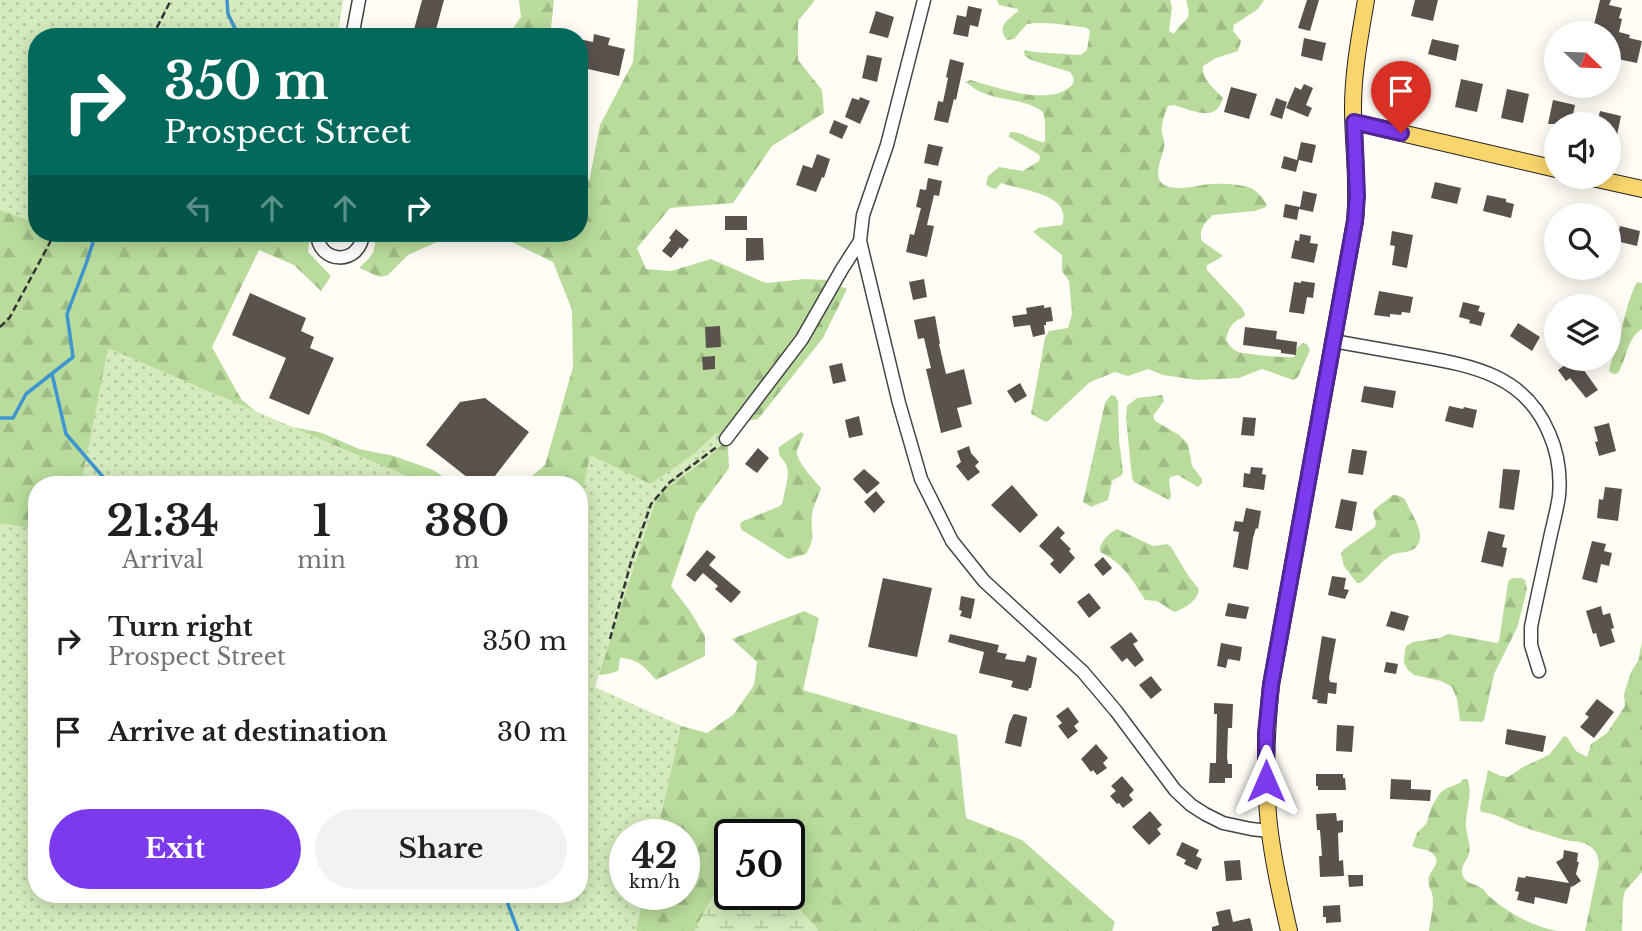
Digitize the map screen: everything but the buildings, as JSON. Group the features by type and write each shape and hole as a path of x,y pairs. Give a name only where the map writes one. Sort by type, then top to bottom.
{"main road":[{"path":"1289,931 1276,872 1266,797 1271,685 1356,208 1355,69 1366,0"},
{"path":"1354,122 1544,166"},
{"path":"1621,184 1642,189"}],"street":[{"path":"354,28 359,0"},
{"path":"924,0 887,145 863,215 860,241 899,403 921,479 952,541 984,581 1083,672 1175,790 1191,805 1223,823 1269,831"},
{"path":"726,439 803,339 860,241"},
{"path":"319,242 323,250 340,258 353,254 362,242"},
{"path":"1333,341 1460,364 1484,371 1520,392 1539,414 1553,440 1559,482 1556,509 1531,627 1531,645 1539,671"}],"path":[{"path":"157,28 171,0"},
{"path":"0,327 10,317 50,242"},
{"path":"610,639 631,562 651,503 670,482 726,439"}],"green space":[{"path":"0,0 343,0 338,28 28,28 28,242 309,242 308,252 331,276 321,291 294,265 259,250 212,347 241,399 268,422 322,433 359,449 394,456 442,476 28,476 28,903 588,903 588,849 618,698 681,726 707,733 734,714 754,685 757,662 732,639 804,611 819,618 803,690 957,735 966,818 1022,840 1115,922 1112,931 0,931"},
{"path":"0,0 343,0 338,28 28,28 28,220 0,210"},
{"path":"519,0 554,0 551,28 513,28 521,17"},
{"path":"638,0 815,0 798,21 798,60 822,90 824,113 772,146 733,203 670,208 637,248 646,269 671,271 711,259 766,283 825,280 847,289 823,338 758,419 727,425 729,468 696,513 671,586 705,636 705,656 656,680 645,668 626,658 620,658 618,671 588,676 588,476 532,476 545,465 573,367 572,310 553,262 512,242 588,242 588,182 600,125 633,62"},
{"path":"997,0 1170,0 1172,7 1169,31 1174,34 1187,19 1189,12 1186,0 1264,0 1258,9 1234,25 1233,31 1241,41 1238,51 1216,58 1203,66 1206,79 1223,98 1220,106 1215,111 1203,113 1174,105 1168,106 1162,126 1164,145 1158,174 1160,181 1171,188 1234,184 1251,188 1263,199 1266,207 1255,211 1213,215 1207,220 1202,230 1202,241 1223,256 1206,266 1245,314 1229,329 1226,340 1230,346 1242,353 1294,357 1298,347 1303,343 1307,344 1310,350 1298,377 1293,380 1262,369 1239,378 1197,380 1163,375 1148,369 1128,376 1115,372 1090,382 1046,422 1031,414 1045,338 1049,331 1068,328 1072,314 1069,281 1062,271 1062,255 1033,232 1038,228 1062,225 1063,215 1060,206 1043,195 1001,183 996,189 986,184 988,176 999,167 1023,171 1039,161 1038,154 1009,137 1009,134 1016,132 1045,142 1045,121 1043,112 1034,107 985,94 966,82 970,80 1022,94 1050,95 1061,92 1073,82 1070,72 1031,60 1024,52 1081,55 1087,50 1090,31 1087,28 1057,24 1027,24 1014,39 1007,40 1003,27 1018,9 999,5"},
{"path":"375,242 437,242 408,255 388,275 380,277 359,268 372,253"},
{"path":"1637,282 1642,283 1642,329 1633,338 1621,368 1621,333"},
{"path":"108,348 407,476 83,476"},
{"path":"1111,395 1118,401 1123,472 1112,481 1108,500 1091,507 1083,502 1105,403"},
{"path":"1162,395 1164,401 1153,416 1155,421 1179,435 1188,444 1192,466 1202,479 1198,487 1178,475 1171,477 1169,500 1134,482 1126,417 1127,406 1137,398"},
{"path":"801,432 804,434 797,454 821,488 813,511 809,548 806,554 788,559 742,530 740,526 741,522 780,506 783,502 788,471 779,454 779,447"},
{"path":"716,433 725,442 703,462 658,494 595,687 681,726 661,819 609,819 609,910 641,910 636,931 0,931 0,523 28,528 28,903 588,903 588,476 586,476 590,455 651,484 695,453"},
{"path":"1393,495 1406,502 1419,528 1419,543 1410,551 1390,556 1364,580 1357,583 1344,566 1341,554 1375,527 1375,509"},
{"path":"1117,529 1153,546 1167,544 1171,547 1199,589 1193,601 1174,612 1157,601 1145,600 1121,566 1100,552 1105,538"},
{"path":"1513,578 1525,580 1527,590 1517,628 1494,674 1484,720 1460,721 1457,699 1452,687 1441,681 1414,675 1408,670 1404,663 1406,646 1448,634 1497,643 1508,583"},
{"path":"1642,642 1642,872 1625,891 1622,931 1585,931 1599,863 1594,850 1585,843 1561,839 1523,827 1481,812 1480,808 1488,770 1508,777 1549,755 1564,736 1576,751 1587,757 1591,744 1607,733 1625,706 1624,694 1631,672 1638,661"},
{"path":"1467,779 1470,790 1466,821 1469,851 1462,868 1463,877 1483,889 1513,914 1530,923 1557,931 1429,931 1433,902 1428,879 1436,859 1430,851 1412,846 1417,833 1426,824 1440,793"},
{"path":"714,893 714,910 800,910 818,931 694,931"}],"waterway":[{"path":"227,0 228,14 235,28"},
{"path":"0,418 13,418 26,394 73,357 67,314 93,242"},
{"path":"52,374 66,434 102,476"},
{"path":"508,903 518,931"}],"route":[{"path":"1266,781 1266,733 1271,685 1355,221 1357,196 1354,122 1401,133"}]}
